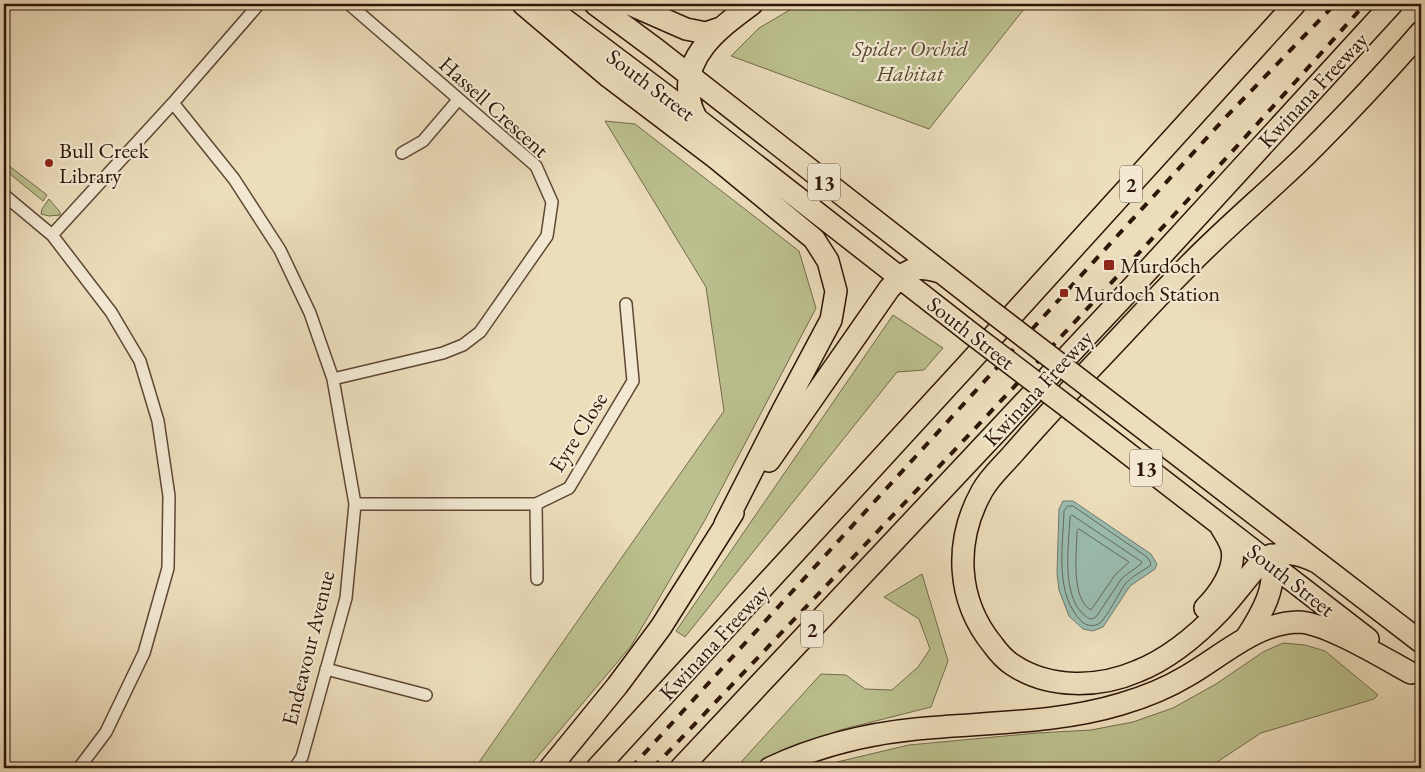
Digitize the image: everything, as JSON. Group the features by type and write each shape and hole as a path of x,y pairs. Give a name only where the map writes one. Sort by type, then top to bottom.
{"highway":[{"path":"523,4 609,77 717,160 814,239 828,261 836,291 831,320 725,524"},
{"name":"South Street","path":"544,4 697,119 972,334 1220,525 1270,561 1416,676"},
{"name":"South Street","path":"595,4 1255,516 1421,642"},
{"path":"629,4 686,29 706,33 721,28"},
{"path":"697,119 690,101 692,64 700,49 721,28 752,4"},
{"name":"Kwinana Freeway","path":"597,768 968,365 1295,4"},
{"name":"Kwinana Freeway","path":"681,768 1128,292 1392,4"},
{"path":"1316,562 1302,555 1290,553 1270,561 1197,632 1152,666 1102,682 1083,684 1047,680 1024,672 1009,663 978,624 966,594 962,560 963,543 974,507 983,488 1040,422 1190,264 1304,157 1354,106 1421,32"},
{"path":"550,768 617,686 661,627 725,524 889,289 900,277 916,267 940,272"},
{"path":"1244,640 1267,602 1270,561 1268,541 1255,516"},
{"path":"1120,677 1156,654 1186,628 1213,600 1232,565 1232,549 1220,525"},
{"path":"770,768 835,745 887,733 931,727 1034,720 1094,711 1120,704 1168,687 1270,626 1304,623 1328,630 1416,676"}],"street":[{"path":"52,235 173,103 259,4"},
{"name":"Hassell Crescent","path":"333,379 443,353 463,345 480,332 547,236 552,202 536,166 349,4"},
{"path":"402,153 423,142 458,100"},
{"name":"Endeavour Avenue","path":"173,103 234,179 280,250 310,312 333,379 355,504 346,598 302,756 295,768"},
{"path":"4,195 52,235 111,312 140,361 158,422 169,496 168,568 144,652 106,732 79,768"},
{"name":"Eyre Close","path":"355,504 536,504 568,488 633,381 626,304"},
{"path":"536,504 537,579"},
{"path":"326,669 426,695"}],"green space":[{"name":"Spider Orchid Habitat","path":"800,4 1017,4 1024,9 929,129 731,56 759,28"},
{"path":"605,121 635,124 799,251 816,308 705,520 631,646 528,768 475,768 724,411 706,287"},
{"path":"4,162 47,195 43,201 4,169"},
{"path":"49,199 60,212 60,215 49,216 41,214"},
{"path":"893,315 943,348 924,370 897,372 685,637 676,631"},
{"path":"922,574 948,661 931,707 840,730 753,768 748,768 742,761 821,674 846,675 865,689 892,690 918,667 930,649 919,619 884,597"},
{"path":"1283,643 1305,645 1325,651 1378,695 1374,699 1261,733 1208,768 821,768 837,762 909,745 1091,730 1133,722 1173,708 1216,684 1263,652"}],"water":[{"path":"1063,501 1073,501 1151,554 1157,564 1155,569 1130,586 1103,627 1093,631 1083,629 1069,616 1059,590 1057,573 1059,509"}],"railway":[{"path":"631,768 1225,118 1335,4"},
{"path":"653,768 923,484 1190,197 1365,4"}],"place":[{"name":"Bull Creek Library","path":"49,163"},
{"name":"Murdoch","path":"1109,265"},
{"name":"Murdoch Station","path":"1064,293"}]}
